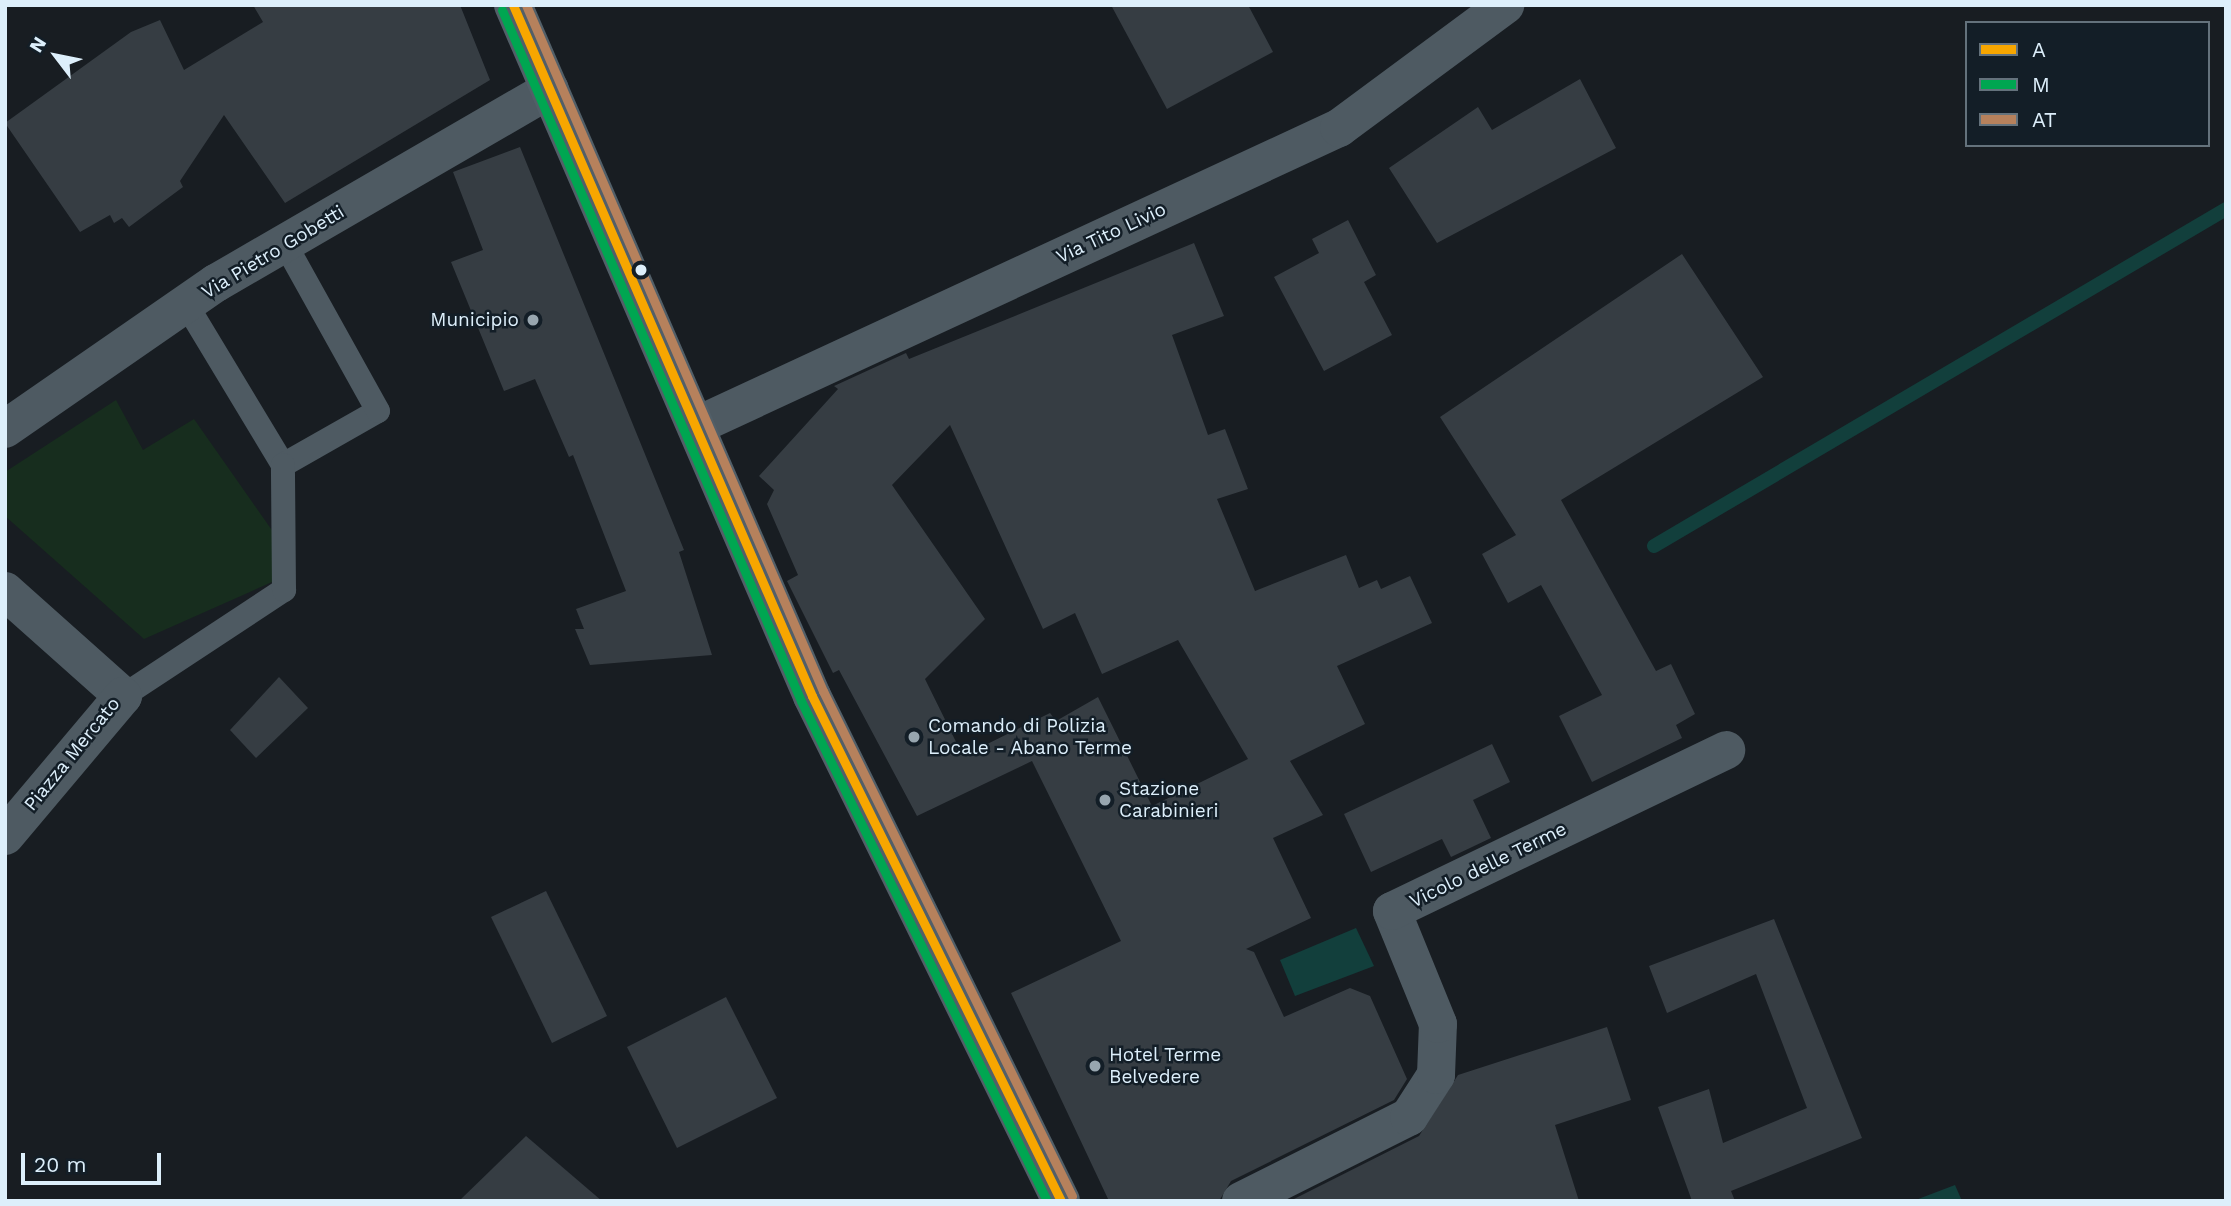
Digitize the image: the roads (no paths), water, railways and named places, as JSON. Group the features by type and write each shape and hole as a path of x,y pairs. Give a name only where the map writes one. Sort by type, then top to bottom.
{"street":[{"path":"513,5 812,696 1061,1201"},
{"name":"Via Tito Livio","path":"696,425 1339,128 1505,5"},
{"name":"Via Pietro Gobetti","path":"5,429 186,304 550,89"},
{"name":"Piazza Mercato","path":"5,591 123,696 5,836"},
{"name":"Vicolo delle Terme","path":"1241,1201 1409,1117 1436,1075 1438,1024 1392,911 1726,750"}],"lane":[{"path":"283,466 378,411 285,244"},
{"path":"123,696 284,590 283,466 186,304"}],"waterway":[{"path":"1654,546 2226,209"}],"place":[{"name":"Municipio","path":"533,320"},
{"name":"Comando di Polizia Locale - Abano Terme","path":"914,737"},
{"name":"Stazione Carabinieri","path":"1105,800"},
{"name":"Hotel Terme Belvedere","path":"1095,1066"}]}
